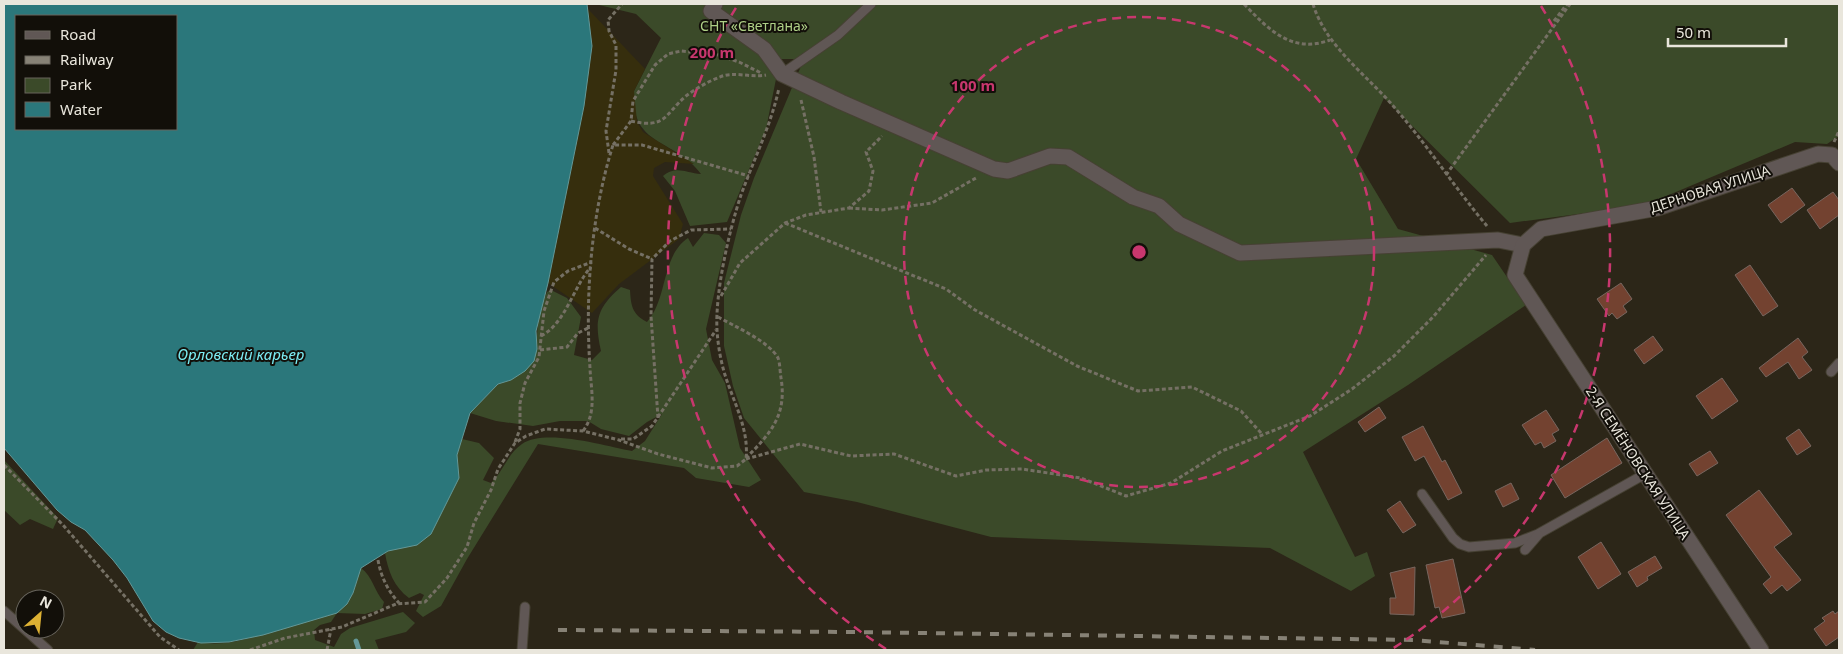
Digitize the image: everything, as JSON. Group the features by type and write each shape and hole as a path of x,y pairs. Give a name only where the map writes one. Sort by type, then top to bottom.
{"street":[{"path":"715,4 711,11 764,49 782,74 841,102 994,169 1008,171 1050,156 1068,157 1133,197 1159,206 1179,224 1240,252 1498,240 1523,245"},
{"name":"ДЕРНОВАЯ УЛИЦА","path":"1523,245 1541,229 1658,208 1818,154 1832,155 1839,163"},
{"name":"2-Я СЕМЁНОВСКАЯ УЛИЦА","path":"1523,245 1515,274 1761,650"}],"lane":[{"path":"782,74 838,35 871,4"},
{"path":"1831,372 1839,363"},
{"path":"1422,494 1460,544 1469,547 1515,543 1538,534 1645,474"},
{"path":"1525,550 1538,534"},
{"path":"522,650 525,607"},
{"path":"4,611 48,650"}],"path":[{"path":"610,156 606,131 616,70 616,45 609,31 608,20 622,4"},
{"path":"1244,4 1264,25 1295,44 1314,46 1330,40"},
{"path":"746,459 800,444 851,456 894,454 956,476 986,470 1022,468 1081,478 1126,496 1171,483 1222,451 1310,416 1352,389 1394,356 1433,317 1498,240 1395,108 1330,40 1312,4"},
{"path":"1446,175 1568,4"},
{"path":"583,431 590,421 592,398 588,328 595,228 613,145 631,121 633,100 655,66 668,54 681,51 718,55 739,62 766,75"},
{"path":"631,121 650,124 661,121 671,114 687,96 720,76 755,77 774,72 782,74 774,114 756,155 731,228 719,299 717,329 722,362 747,444 746,459"},
{"path":"797,81 814,157 821,212"},
{"path":"848,208 869,191 873,171 866,152 880,136 889,136"},
{"path":"613,145 642,144 749,176"},
{"path":"719,299 740,264 785,223 821,212 848,208 882,210 932,203 994,169"},
{"path":"785,223 946,289 975,310 1077,366 1138,392 1192,388 1241,411 1262,434"},
{"path":"595,228 629,249 652,259"},
{"path":"658,418 650,316 652,259 670,241 691,230 731,228"},
{"path":"541,336 551,328 562,314 580,278 592,264"},
{"path":"250,650 285,638 342,627 400,604 425,602 447,578 467,546 474,523 491,490 498,469 515,443 520,429 520,403 525,383 539,357 544,311 554,282 568,271 592,264"},
{"path":"515,443 530,434 545,430 583,431 712,468 737,466 769,435 781,410 783,390 778,358 756,337 718,317"},
{"path":"540,350 567,347 574,342 578,333 588,328"},
{"path":"619,440 633,439 643,435 658,418 717,329"},
{"path":"4,465 63,525 160,637 179,650"},
{"path":"378,560 384,582 390,594 400,604"},
{"path":"327,650 331,629"}],"green space":[{"name":"СНТ «Светлана»","path":"595,4 1839,4 1839,136 1827,144 1795,142 1645,205 1510,223 1384,98 1356,159 1398,229 1492,255 1526,305 1408,385 1303,452 1355,557 1367,552 1375,576 1351,591 1270,548 991,537 857,502 804,492 744,418 733,386 724,346 724,283 741,215 754,178 804,59 780,59 766,129 727,222 690,226 675,191 663,176 677,170 701,174 690,162 647,133 639,123 635,109 634,91 661,38 636,14"},
{"path":"704,233 719,235 726,243 706,329 712,360 725,383 740,448 761,480 749,487 696,478 684,468 538,444 467,559 441,606 423,617 416,611 424,595 420,593 409,598 399,589 392,578 385,553 459,478 457,455 462,439 479,443 494,458 483,480 491,483 509,457 522,444 532,440 560,438 591,442 632,451 645,441 662,414 647,422 629,436 601,429 588,421 560,421 533,426 496,421 470,413 498,384 511,380 537,349 539,320 547,292 551,290 567,298 581,317 574,355 592,360 601,351 598,331 599,315 602,308 613,295 621,287 630,290 635,313 647,322 654,313 673,255 688,238 693,247"},
{"path":"4,460 58,518 53,529 30,519 20,525 4,510"},
{"path":"361,568 384,602 382,609 365,614 337,613 331,622 320,625 314,630 315,640 334,647 341,634 350,628 403,612 415,623 406,632 375,640 379,650 193,650 198,642 233,642 320,618 335,612 350,599"}],"sand":[{"path":"588,9 645,69 634,91 637,122 643,132 694,164 665,162 654,168 653,176 683,224 679,239 619,284 592,313 548,283 584,106 592,46"}],"water":[{"name":"Орловский карьер","path":"4,4 587,4 592,46 584,106 548,283 536,331 537,349 534,361 525,371 511,380 498,384 470,413 457,455 459,478 431,534 417,545 388,551 361,568 353,593 347,604 337,613 263,635 229,642 201,643 179,638 166,632 153,621 127,578 113,560 85,530 71,522 57,510 4,448"}],"building":[{"path":"1792,188 1805,205 1781,223 1768,205"},
{"path":"1833,192 1839,200 1839,215 1820,229 1807,210"},
{"path":"1750,265 1778,306 1763,316 1735,275"},
{"path":"1621,283 1632,299 1623,306 1627,312 1617,319 1612,313 1609,316 1597,299"},
{"path":"1653,336 1663,350 1644,364 1634,350"},
{"path":"1798,338 1808,352 1802,357 1812,370 1799,379 1788,362 1766,377 1759,368"},
{"path":"1722,378 1738,401 1712,419 1696,396"},
{"path":"1379,407 1386,418 1365,432 1358,422"},
{"path":"1546,410 1559,430 1552,434 1556,441 1544,448 1541,442 1535,445 1522,425"},
{"path":"1423,426 1442,462 1445,460 1462,493 1448,500 1424,456 1415,461 1402,437"},
{"path":"1799,429 1811,446 1797,455 1786,438"},
{"path":"1607,438 1622,463 1565,498 1551,475"},
{"path":"1710,451 1718,463 1697,476 1689,464"},
{"path":"1511,483 1519,499 1503,507 1495,491"},
{"path":"1759,490 1792,534 1774,547 1801,580 1787,591 1782,585 1771,594 1763,584 1771,577 1726,515"},
{"path":"1400,501 1416,525 1403,533 1387,510"},
{"path":"1601,542 1621,574 1598,589 1578,557"},
{"path":"1655,556 1662,568 1647,577 1648,580 1637,587 1628,572"},
{"path":"1453,559 1465,613 1442,618 1439,607 1435,608 1426,565"},
{"path":"1415,567 1414,615 1390,614 1390,598 1396,598 1390,573"},
{"path":"1833,611 1835,614 1839,611 1839,637 1826,646 1814,629 1825,621 1822,618"}],"waterway":[{"path":"356,641 359,650"}],"railway":[{"path":"558,630 1414,640 1535,650"}]}
